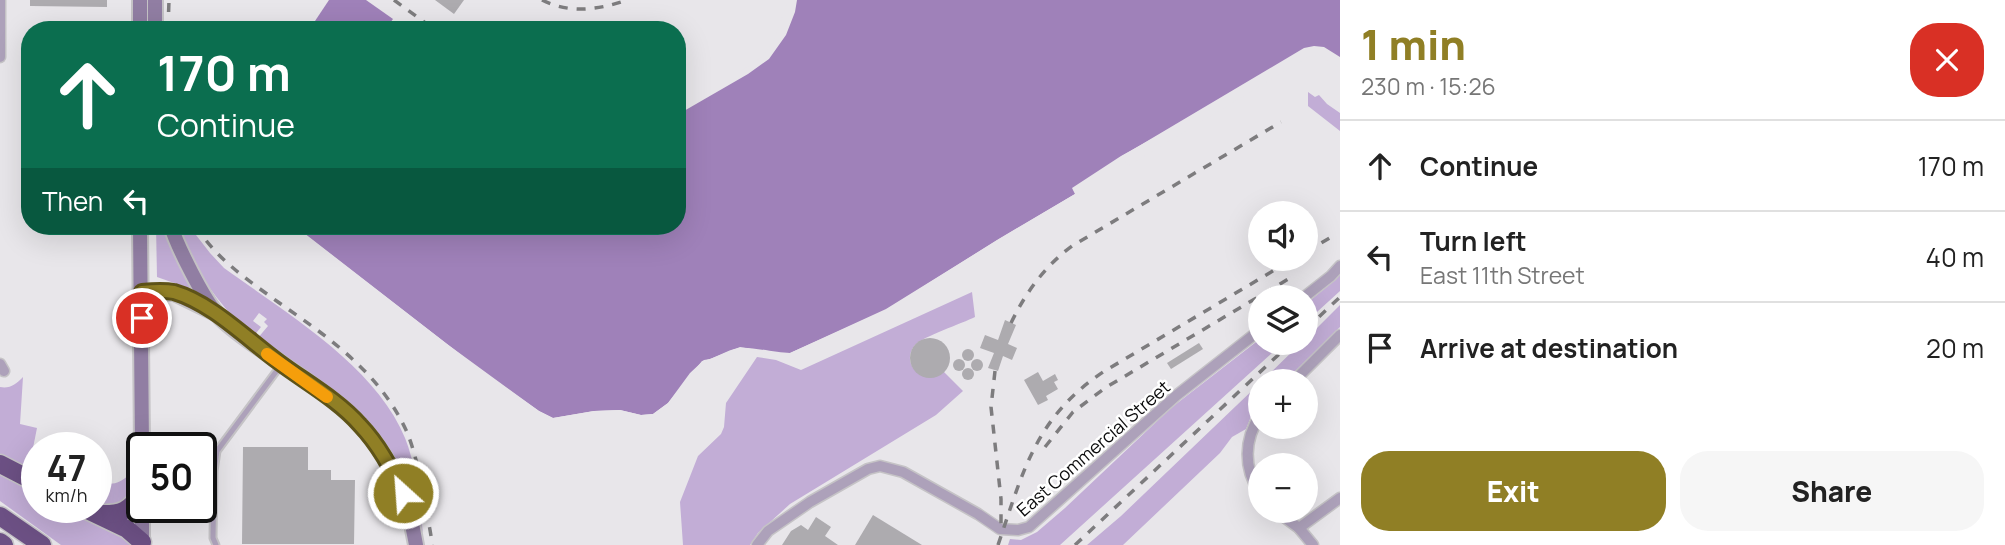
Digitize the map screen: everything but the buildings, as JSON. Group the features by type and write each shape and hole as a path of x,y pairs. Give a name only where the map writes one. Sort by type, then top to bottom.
{"highway":[{"path":"0,464 21,475"},
{"path":"0,516 42,545"},
{"path":"112,522 127,530 143,544"}],"main road":[{"path":"140,0 140,21"},
{"path":"155,0 155,21"},
{"path":"140,235 142,432"},
{"path":"174,235 216,314"},
{"path":"142,292 174,293 216,314 281,365 344,409 389,463 403,493 416,545"},
{"path":"142,523 143,544"}],"street":[{"path":"0,0 0,57"},
{"path":"1318,286 1340,267"},
{"path":"1306,369 1340,335"},
{"name":"East Commercial Street","path":"757,545 768,531 810,502 868,468 880,466 903,472 1000,529 1018,530 1029,527 1177,395 1248,339"},
{"path":"1248,464 1246,453 1250,439"},
{"path":"1299,528 1340,498"},
{"path":"1292,523 1313,545"}],"lane":[{"path":"216,545 213,538 214,471 217,452 281,365"}],"shaded area":[{"path":"329,0 366,0 393,19 392,21 315,21"},
{"path":"792,0 1340,0 1340,65 1325,54 1307,53 1121,156 1072,188 1075,194 886,310 790,353 739,348 702,361 668,403 653,414 641,415 620,410 594,411 553,418 539,411 306,235 686,235 686,104 766,58 778,39"},
{"path":"1308,92 1315,97 1319,95 1340,113 1340,131 1308,106"},
{"path":"156,235 169,235 194,290 157,277"},
{"path":"180,235 196,235 224,268 327,343 373,387 391,412 409,449 423,533 397,466 257,339 268,326 264,322 267,319 259,313 253,321 261,327 253,337 228,312 191,258"},
{"path":"1340,274 1340,291 1318,311 1318,294"},
{"path":"972,292 975,317 926,338 915,345 911,352 910,359 916,371 929,377 944,372 963,391 936,415 790,504 758,533 750,545 683,545 680,502 698,456 721,434 726,403 757,357 776,360 801,370"},
{"path":"1340,305 1340,327 1318,349 1318,327"},
{"path":"1248,348 1248,355 1270,355 1254,369 1248,369 1248,375 1060,545 1008,545 1010,539 1021,540 1037,532 1171,408"},
{"path":"1289,355 1311,355 1297,369 1274,369"},
{"path":"23,377 20,424 37,428 36,432 21,432 21,468 0,457 0,387 13,385"},
{"path":"1248,394 1246,429 1232,437 1220,453 1123,545 1087,545"},
{"path":"0,474 21,485 21,516 0,501"},
{"path":"126,477 126,497 112,505 112,484"},
{"path":"30,523 96,523 133,542 133,545 61,545"}],"pier":[{"path":"788,0 797,0 786,35 769,59 686,110 686,100 741,71 763,56 775,38"},
{"path":"1324,47 1340,57 1340,68 1323,57 1308,57 1128,166 1122,156 1304,48"},
{"path":"1075,194 1077,197 887,313 791,356 740,351 705,363 670,405 654,417 641,419 620,414 594,414 553,421 537,414 444,347 301,235 307,235 478,368 553,418 594,411 620,410 641,415 653,414 668,403 690,373 704,360 740,347 790,353 886,309"}],"railway":[{"path":"168,21 169,0"},
{"path":"394,0 423,21"},
{"path":"542,0 574,9 605,6 627,0"},
{"path":"1011,323 1037,280 1072,246 1281,122"},
{"path":"202,235 233,268 351,357 382,390 406,430 412,448 432,545"},
{"path":"1318,245 1333,236"},
{"path":"998,545 1034,448 1061,408 1103,372 1273,271"},
{"path":"1045,447 1073,412 1105,388 1290,278"},
{"path":"1318,318 1340,297"},
{"path":"1075,545 1278,355"},
{"path":"995,371 991,407 1001,499 1001,524"}],"slow traffic":[{"path":"267,354 327,397"}],"route":[{"path":"142,318 142,292 154,291 174,293 216,314 281,365 344,409 375,443 389,463 403,493"}]}
